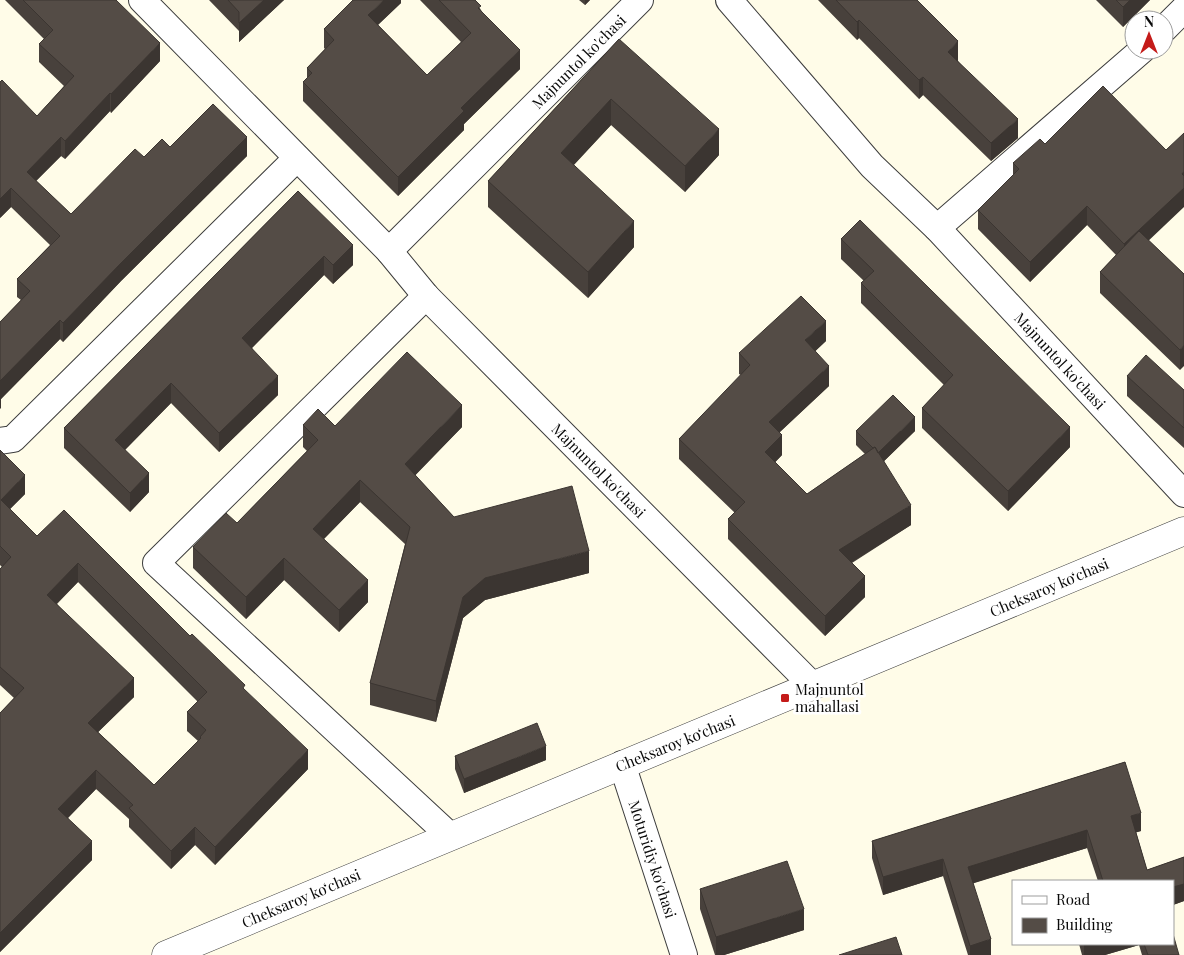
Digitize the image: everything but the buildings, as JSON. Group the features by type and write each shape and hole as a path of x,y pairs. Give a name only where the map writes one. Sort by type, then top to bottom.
{"street":[{"name":"Majnuntol ko'chasi","path":"142,0 389,251 426,296 813,686"},
{"name":"Majnuntol ko'chasi","path":"389,251 640,0"},
{"name":"Majnuntol ko'chasi","path":"729,0 872,166 937,228 1184,494"},
{"path":"1174,20 1184,10"},
{"path":"937,228 1130,60"},
{"path":"0,440 13,439 297,158"},
{"path":"426,296 156,563 449,835"},
{"name":"Cheksaroy koʻchasi","path":"166,955 449,835 1184,531"},
{"name":"Moturidiy ko'chasi","path":"622,764 684,955"}],"place":[{"name":"Majnuntol mahallasi","path":"785,698"}]}
